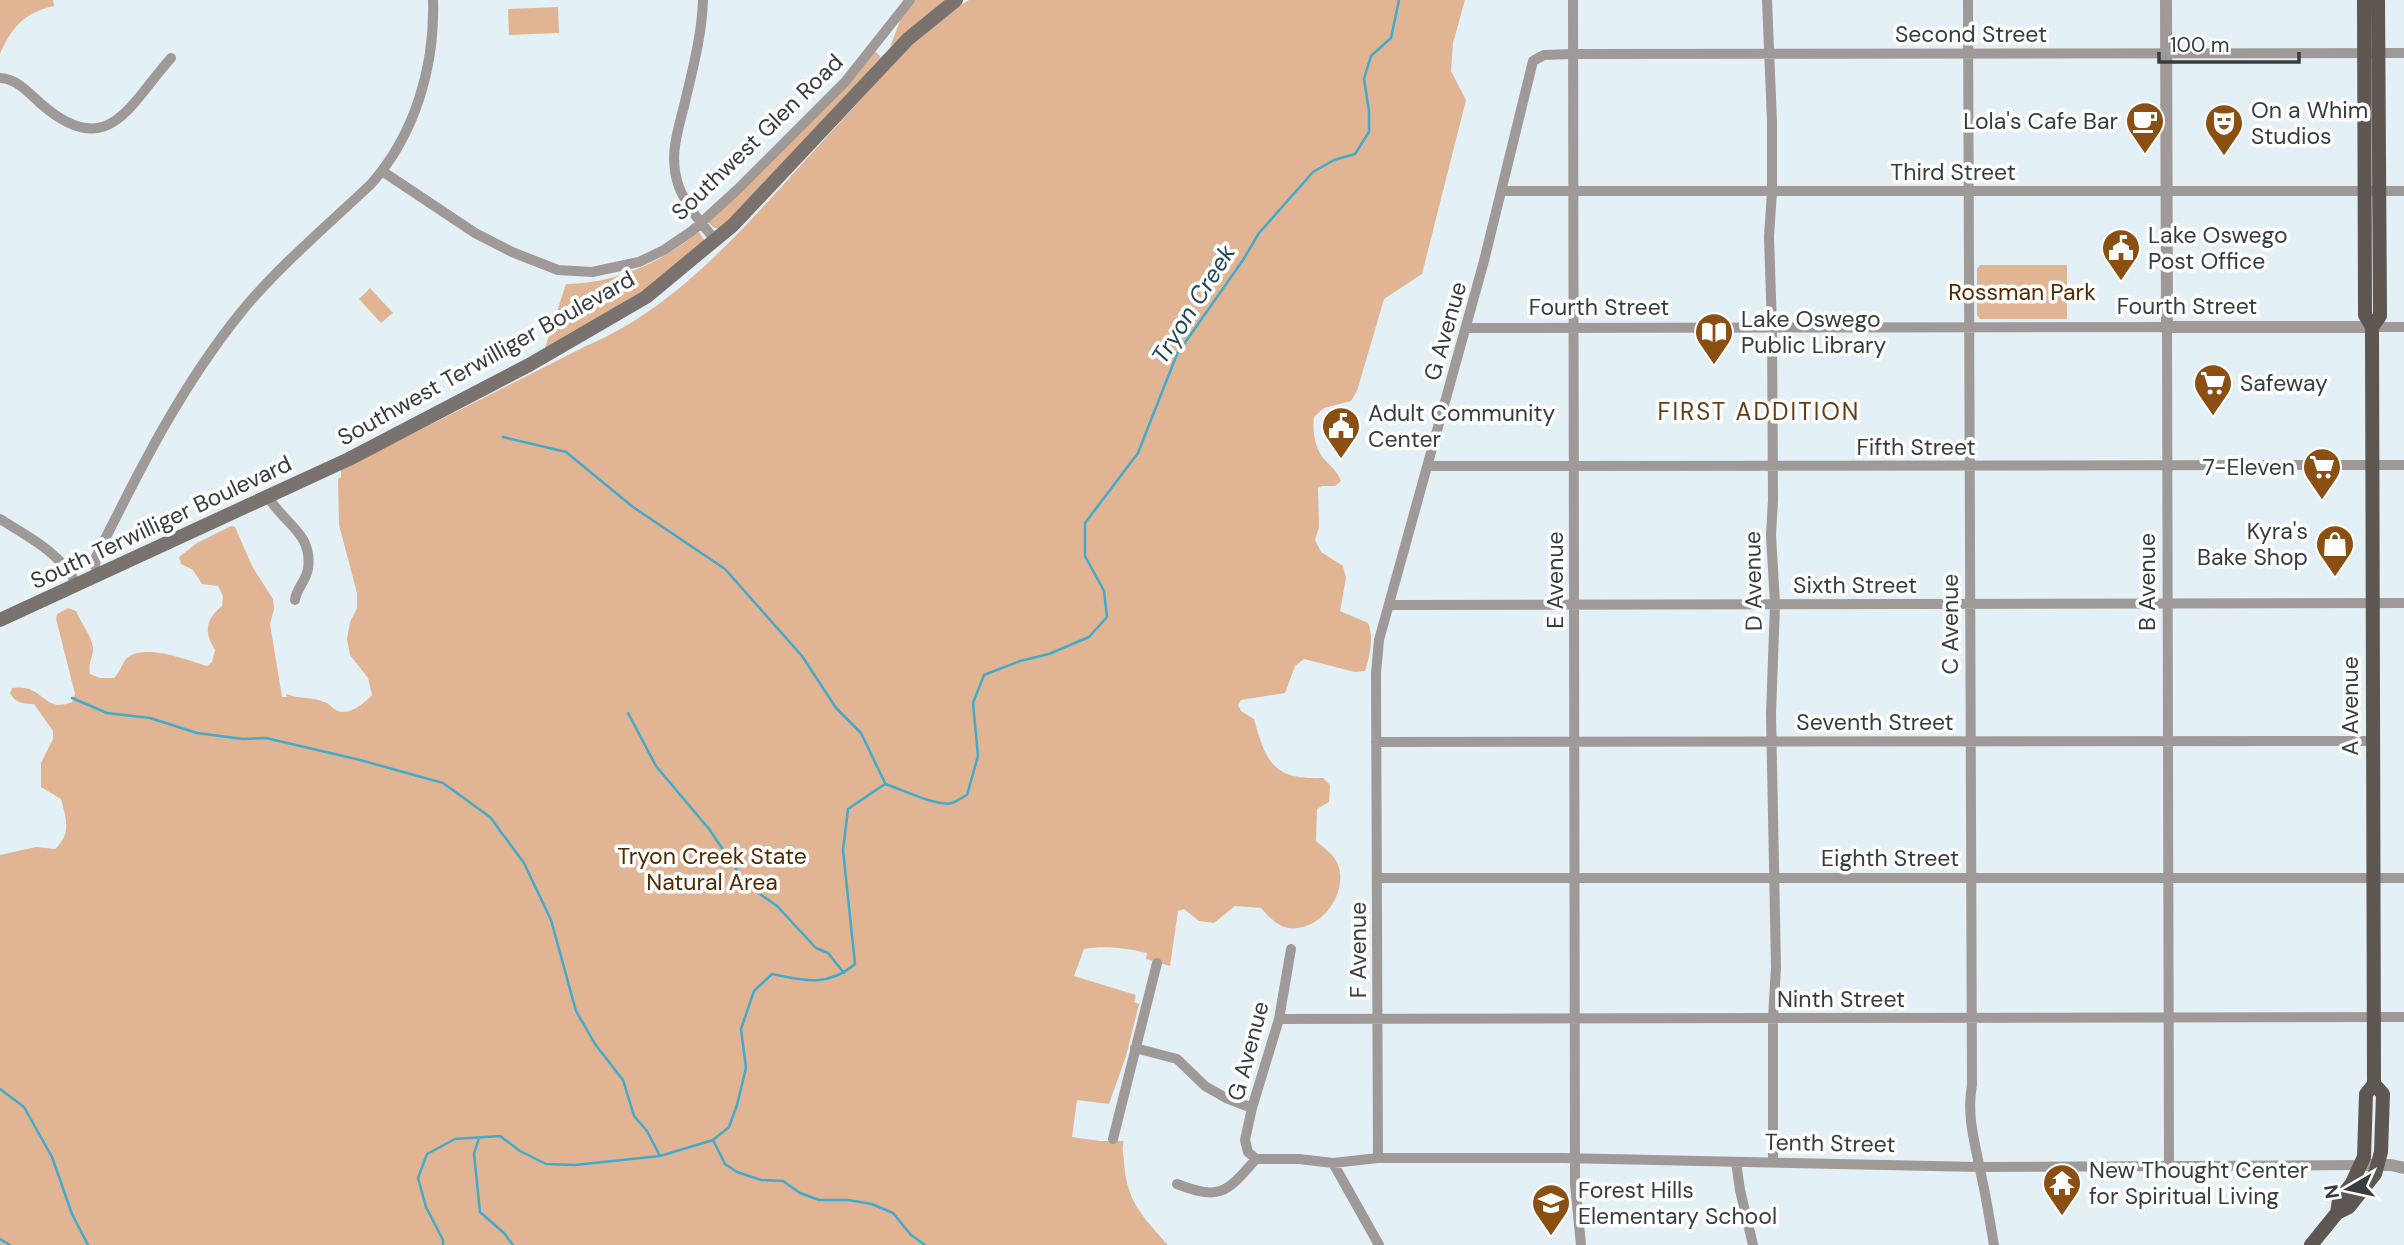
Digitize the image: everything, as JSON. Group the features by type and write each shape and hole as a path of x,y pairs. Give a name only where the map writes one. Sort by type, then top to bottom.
{"main road":[{"name":"Southwest Terwilliger Boulevard","path":"340,464 529,365 654,292 716,241 757,201 908,39 956,0"},
{"name":"A Avenue","path":"2361,1165 2366,1134 2366,1094 2374,1084 2372,327 2365,315 2372,191 2371,53 2364,0"},
{"name":"A Avenue","path":"2371,53 2378,0"},
{"name":"South Terwilliger Boulevard","path":"0,620 340,464"},
{"name":"A Avenue","path":"2374,1084 2383,1094 2379,1165"},
{"path":"2337,1213 2339,1200 2361,1165"},
{"path":"2311,1245 2337,1213 2349,1207 2370,1182 2379,1165"}],"street":[{"path":"99,575 95,566 96,557 176,404 243,310 382,171 405,136 419,98 430,51 433,0"},
{"path":"703,0 701,28 673,152 679,186 689,206 716,241"},
{"name":"Southwest Glen Road","path":"382,171 475,233 558,270 592,272 639,262 672,245 701,223 845,82 910,0"},
{"name":"E Avenue","path":"1573,0 1575,1184 1581,1245"},
{"name":"D Avenue","path":"1767,0 1772,191 1769,237 1772,328 1771,535 1775,604 1773,741 1776,967 1773,1018 1773,1162"},
{"name":"C Avenue","path":"1968,0 1970,1111 1994,1245"},
{"name":"B Avenue","path":"2166,0 2169,1165"},
{"name":"Second Street","path":"1539,57 1573,54 2404,53"},
{"name":"G Avenue","path":"1376,742 1379,640 1503,191 1532,63 1539,57"},
{"path":"0,78 17,83 62,119 79,127 98,128 108,126 131,108 172,58"},
{"name":"Third Street","path":"1503,191 2404,191"},
{"name":"Fourth Street","path":"1466,328 2404,327"},
{"name":"Fifth Street","path":"1428,466 2404,465"},
{"path":"269,498 282,517 299,531 307,550 309,559 306,576 296,592 295,600"},
{"path":"0,519 51,552 71,573 77,584"},
{"name":"Sixth Street","path":"1390,605 2404,603"},
{"name":"Seventh Street","path":"1376,742 2373,741"},
{"name":"F Avenue","path":"1376,742 1378,1158"},
{"name":"Eighth Street","path":"1377,878 2404,878"},
{"name":"G Avenue","path":"1256,1159 1245,1146 1252,1108 1279,1019 1291,949"},
{"path":"1113,1139 1157,963"},
{"name":"Ninth Street","path":"1279,1019 2404,1017"},
{"path":"1135,1048 1177,1059 1205,1086 1252,1108"},
{"name":"Tenth Street","path":"1256,1159 1299,1158 1333,1163 1378,1158 1979,1167 2379,1165 2404,1168"},
{"path":"1177,1184 1201,1193 1223,1190 1238,1179 1256,1159"},
{"path":"1736,1162 1753,1245"},
{"path":"1333,1163 1378,1245"}],"green space":[{"path":"0,0 53,0 54,6 35,12 20,22 0,54"},
{"path":"908,0 947,0 890,47"},
{"name":"Tryon Creek State Natural Area","path":"969,0 1465,0 1453,43 1451,71 1466,100 1422,274 1384,299 1357,391 1351,401 1324,408 1314,417 1317,447 1341,481 1335,486 1318,488 1319,527 1315,540 1321,552 1343,566 1346,578 1340,611 1368,623 1371,647 1365,671 1355,672 1304,659 1295,666 1285,693 1241,700 1238,705 1241,711 1254,719 1268,757 1282,772 1306,778 1323,778 1330,785 1329,802 1317,809 1316,841 1337,861 1340,876 1335,899 1320,918 1300,928 1280,925 1261,908 1235,906 1214,923 1199,921 1184,909 1178,911 1170,966 1146,959 1147,953 1140,951 1091,948 1084,949 1074,976 1136,995 1134,1002 1139,1004 1126,1056 1109,1104 1077,1100 1072,1137 1124,1141 1126,1177 1133,1199 1144,1217 1168,1245 0,1245 0,855 36,847 55,849 66,832 61,799 41,787 41,763 53,739 53,731 34,704 20,702 10,693 12,688 23,688 38,693 55,704 72,702 75,694 57,614 68,608 76,611 93,647 90,674 100,678 114,678 126,659 143,652 165,654 207,666 212,662 215,650 209,638 209,621 222,606 223,596 218,586 202,584 193,570 181,564 179,557 197,543 231,526 235,527 252,566 273,599 274,609 270,624 282,697 287,697 286,694 320,700 343,712 361,705 372,695 368,678 350,655 347,639 350,622 357,608 357,593 339,525 338,479 341,477 341,470 617,331 647,312 702,268 753,218 911,44 938,20"},
{"path":"558,7 559,33 509,35 508,9"},
{"path":"875,51 881,57 723,229 714,228 708,222"},
{"path":"699,232 706,243 667,276 544,351 566,284 603,280 637,269 669,253"},
{"name":"Rossman Park","path":"1980,265 2067,265 2067,319 1980,319 1977,315 1977,269"},
{"path":"370,288 393,313 381,323 359,299"}],"waterway":[{"name":"Tryon Creek","path":"443,1245 426,1207 418,1178 427,1154 455,1139 500,1136 520,1151 546,1164 575,1165 660,1156 713,1140 729,1127 737,1105 746,1068 741,1029 754,991 772,974 805,980 825,979 855,964 843,850 848,809 885,784 945,804 967,795 978,756 973,703 984,675 1020,661 1049,654 1089,637 1107,617 1104,591 1085,556 1085,523 1138,453 1177,354 1259,233 1313,172 1334,160 1355,154 1369,132 1364,79 1371,56 1391,38 1399,0"},
{"path":"503,437 566,452 633,507 725,569 802,656 836,708 861,733 885,783"},
{"path":"72,698 107,713 150,718 197,733 243,739 266,738 443,783 490,817 524,863 551,920 576,1011 595,1044 623,1080 634,1116 647,1131 660,1156"},
{"path":"628,713 656,766 709,829 747,885 777,906 816,948 828,953 844,973"},
{"path":"0,1089 24,1107 52,1157 72,1214 88,1245"},
{"path":"479,1138 474,1154 480,1212 504,1233 513,1245"},
{"path":"713,1140 725,1164 737,1172 761,1180 783,1181 800,1193 819,1200 848,1200 872,1204 893,1213 911,1235 925,1245"},
{"path":"0,1239 10,1245"}],"place":[{"name":"Lola's Cafe Bar","path":"2145,155"},
{"name":"On a Whim Studios","path":"2224,157"},
{"name":"Lake Oswego Post Office","path":"2121,282"},
{"name":"Lake Oswego Public Library","path":"1714,366"},
{"name":"Safeway","path":"2213,417"},
{"name":"Adult Community Center","path":"1341,460"},
{"name":"7-Eleven","path":"2322,501"},
{"name":"Kyra's Bake Shop","path":"2335,578"},
{"name":"New Thought Center for Spiritual Living","path":"2062,1217"},
{"name":"Forest Hills Elementary School","path":"1551,1237"}],"district":[{"name":"FIRST ADDITION","path":"1759,411"}]}
